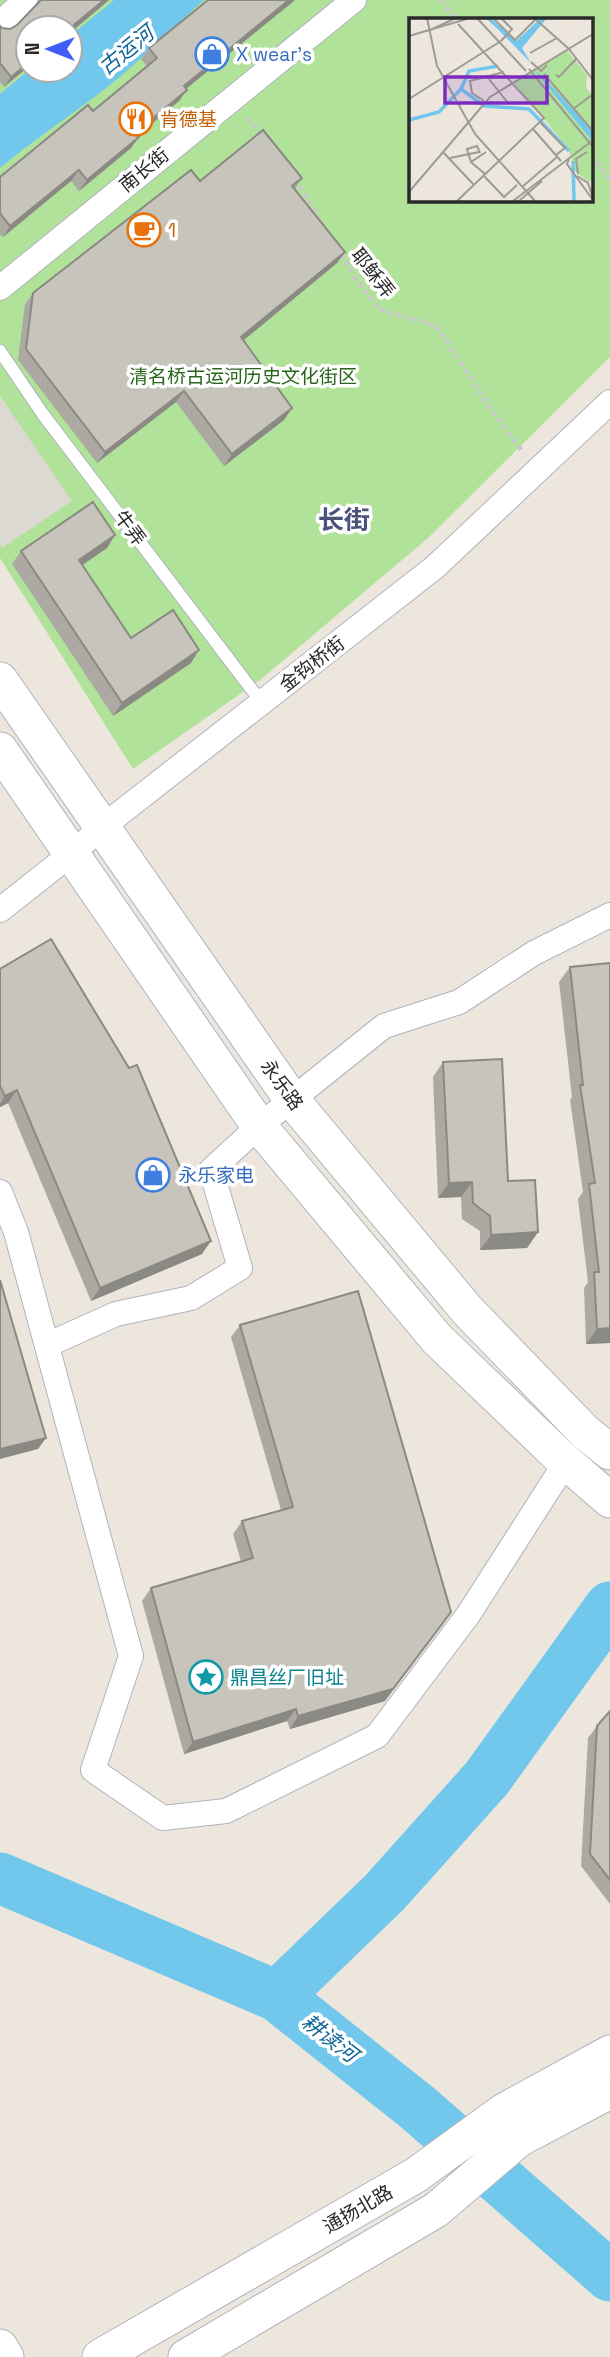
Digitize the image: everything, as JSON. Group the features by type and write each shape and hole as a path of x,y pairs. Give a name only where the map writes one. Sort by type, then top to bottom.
{"main road":[{"name":"永乐路","path":"0,680 100,828 292,1100 467,1310 585,1432 610,1452"},
{"path":"0,750 259,1126 437,1339 603,1495"},
{"name":"通扬北路","path":"100,2357 416,2175 511,2125 610,2053"},
{"name":"通扬北路","path":"186,2357 436,2210 511,2125 610,2091"},
{"path":"0,2347 6,2357"}],"street":[{"path":"0,24 25,0"},
{"name":"南长街","path":"0,288 354,0"},
{"name":"金钩桥街","path":"0,910 71,855 100,828 435,566 610,402"},
{"path":"47,1345 116,1314 191,1298 240,1268 211,1170 259,1126 384,1026 459,1002 534,953 610,915"},
{"path":"0,1192 16,1232 131,1656 93,1770 163,1818 226,1811 377,1736 468,1615 566,1462"}],"lane":[{"name":"牛弄","path":"0,351 42,413 262,703"}],"path":[{"path":"441,0 455,18"},
{"path":"232,99 265,138"},
{"path":"592,156 610,179"},
{"name":"耶稣弄","path":"288,168 329,235"},
{"name":"耶稣弄","path":"336,246 379,309 437,326 488,405 537,470"}],"green space":[{"name":"清名桥古运河历史文化街区","path":"0,0 610,0 610,357 428,538 260,680 133,769 0,558"}],"shaded area":[{"path":"0,396 72,501 2,548 0,544"}],"water":[{"name":"古运河","path":"114,0 204,0 116,80 0,168 0,94 14,82 84,84 84,25"}],"building":[{"path":"41,0 104,0 84,16 84,14 28,14"},
{"path":"208,0 289,0 184,86 187,90 135,133 139,137 87,180 79,170 10,226 0,213 0,177 88,105 93,111 157,58 149,48"},
{"path":"0,26 10,29 14,27 14,75 11,77 0,63"},
{"path":"263,130 302,178 292,186 345,252 241,337 292,408 232,454 184,391 105,452 26,349 33,293 191,170 200,181"},
{"path":"93,502 115,535 79,560 131,638 173,610 199,650 122,703 21,551"},
{"path":"51,939 129,1068 137,1065 211,1241 100,1288 17,1090 5,1096 0,1086 0,969"},
{"path":"610,963 610,1328 597,1329 594,1272 599,1272 589,1184 595,1183 580,1085 583,1085 570,967"},
{"path":"502,1059 508,1181 535,1180 538,1232 491,1235 490,1216 473,1203 472,1182 449,1183 443,1062"},
{"path":"0,1280 46,1438 0,1449"},
{"path":"358,1291 451,1612 393,1689 298,1716 296,1709 193,1742 151,1588 253,1558 242,1521 293,1507 240,1325"},
{"path":"610,1711 610,1880 590,1854 597,1726"}],"waterway":[{"path":"277,1996 384,1893 487,1778 610,1607"},
{"name":"耕读河","path":"0,1878 277,1996 418,2108 610,2276"}],"place":[{"name":"X wear's","path":"212,54"},
{"name":"肯德基","path":"136,119"},
{"name":"1","path":"144,230"},
{"name":"永乐家电","path":"153,1175"},
{"name":"鼎昌丝厂旧址","path":"206,1677"}],"district":[{"name":"长街","path":"344,520"}]}
